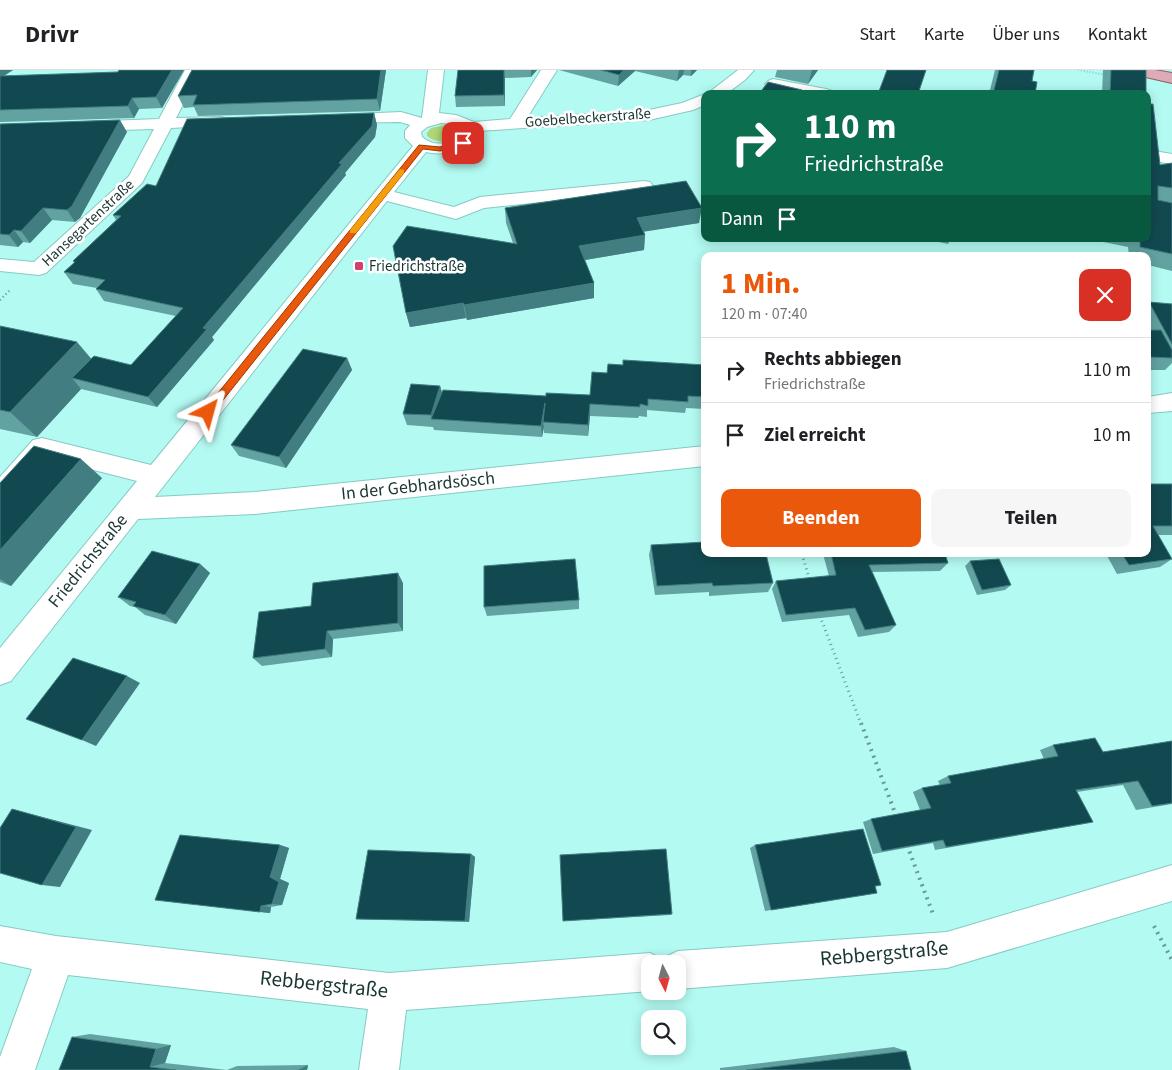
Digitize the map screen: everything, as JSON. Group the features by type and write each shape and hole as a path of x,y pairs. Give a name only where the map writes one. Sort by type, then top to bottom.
{"main road":[{"path":"1133,70 1172,78"}],"street":[{"name":"Hansegartenstraße","path":"0,265 39,268 136,179 193,70"},
{"path":"322,119 401,117 426,121 440,118 458,120 470,127 471,131 468,139 456,146 440,149 421,147 412,138 413,130 426,121 436,70"},
{"path":"516,123 548,70"},
{"path":"721,90 740,77 746,70"},
{"path":"773,84 805,90"},
{"name":"Goebelbeckerstraße","path":"470,127 649,115 688,107 701,101"},
{"path":"688,107 701,112"},
{"path":"68,127 233,122"},
{"name":"Friedrichstraße","path":"0,671 421,147"},
{"path":"1151,156 1172,159"},
{"path":"383,195 456,212 480,203 644,186"},
{"path":"1151,405 1172,402"},
{"path":"0,494 42,447 156,476"},
{"name":"In der Gebhardsösch","path":"130,509 254,503 701,456"},
{"name":"Rebbergstraße","path":"686,969 947,950 1172,883"},
{"name":"Rebbergstraße","path":"0,944 56,956 389,992 641,973"},
{"path":"15,1070 56,956"},
{"path":"379,1070 389,992"}],"path":[{"path":"803,557 812,588"},
{"path":"819,614 897,819"},
{"path":"904,838 947,950"}],"green space":[{"path":"445,125 456,129 458,132 456,136 448,140 439,141 427,136 431,128"}],"building":[{"path":"119,70 172,70 156,97 132,98 128,106 0,110 0,76 118,72"},
{"path":"192,70 381,70 377,99 193,105 197,95 178,96"},
{"path":"458,70 504,70 504,95 455,96"},
{"path":"601,70 624,70 619,75"},
{"path":"887,70 926,70 919,90 880,90"},
{"path":"999,70 1034,70 1032,81 1037,82 1036,90 994,90"},
{"path":"1111,70 1146,70 1146,90 1110,90"},
{"path":"768,82 802,90 762,90"},
{"path":"1151,104 1153,104 1160,165 1172,163 1172,188 1158,186 1158,200 1172,203 1172,254 1140,247 1140,242 1151,242"},
{"path":"374,113 372,126 339,163 342,164 203,328 207,329 148,397 72,378 94,356 131,365 183,308 96,289 105,280 64,272 75,262 73,261 121,216 113,215 147,184 156,186 187,119"},
{"path":"120,120 72,206 67,210 43,208 21,231 14,230 9,235 0,234 0,124"},
{"path":"686,181 701,206 701,208 637,218 645,235 579,246 594,283 406,313 393,246 407,226 517,244 505,208"},
{"path":"1151,302 1172,304 1172,344 1151,306"},
{"path":"0,326 77,342 10,412 0,410"},
{"path":"1151,330 1161,330 1172,350 1172,358 1151,357"},
{"path":"303,349 347,358 279,457 231,445"},
{"path":"623,360 701,365 701,397 688,396 688,402 648,399 648,406 640,404 640,407 590,404 588,425 543,422 545,403 541,426 431,419 443,390 546,396 546,393 590,395 592,372 607,373 608,364 623,365"},
{"path":"411,384 440,386 431,415 403,414"},
{"path":"34,446 81,459 0,550 0,483"},
{"path":"1151,484 1172,484 1172,526 1153,526 1172,559 1129,565 1124,557 1151,557"},
{"path":"701,542 701,557 767,557 773,583 713,586 712,583 657,586 651,545"},
{"path":"152,551 200,564 165,615 133,606 136,602 118,597"},
{"path":"832,557 946,557 948,563 869,565 896,625 865,630 855,608 786,615 776,581 836,575"},
{"path":"575,559 579,600 484,607 484,566"},
{"path":"999,559 1011,585 982,590 970,561"},
{"path":"398,573 398,623 327,631 325,649 253,658 259,612 311,606 313,583"},
{"path":"73,658 127,676 82,740 26,719"},
{"path":"1095,738 1103,752 1172,741 1172,803 1152,806 1138,781 1076,790 1093,822 946,847 943,840 882,851 871,819 931,808 922,788 951,783 948,776 1058,756 1053,745"},
{"path":"12,809 76,827 42,885 0,873 0,828"},
{"path":"863,829 881,885 875,886 877,893 771,910 755,845"},
{"path":"180,835 280,845 270,877 279,882 272,904 261,906 260,912 155,900"},
{"path":"666,849 672,914 563,921 560,855"},
{"path":"368,850 471,854 465,921 356,919"},
{"path":"72,1037 156,1049 150,1067 176,1070 59,1070"},
{"path":"906,1051 911,1070 746,1070"}],"slow traffic":[{"path":"353,231 401,172"}],"place":[{"name":"Friedrichstraße","path":"359,266"}],"route":[{"path":"208,412 421,147 440,149 463,143"}]}
